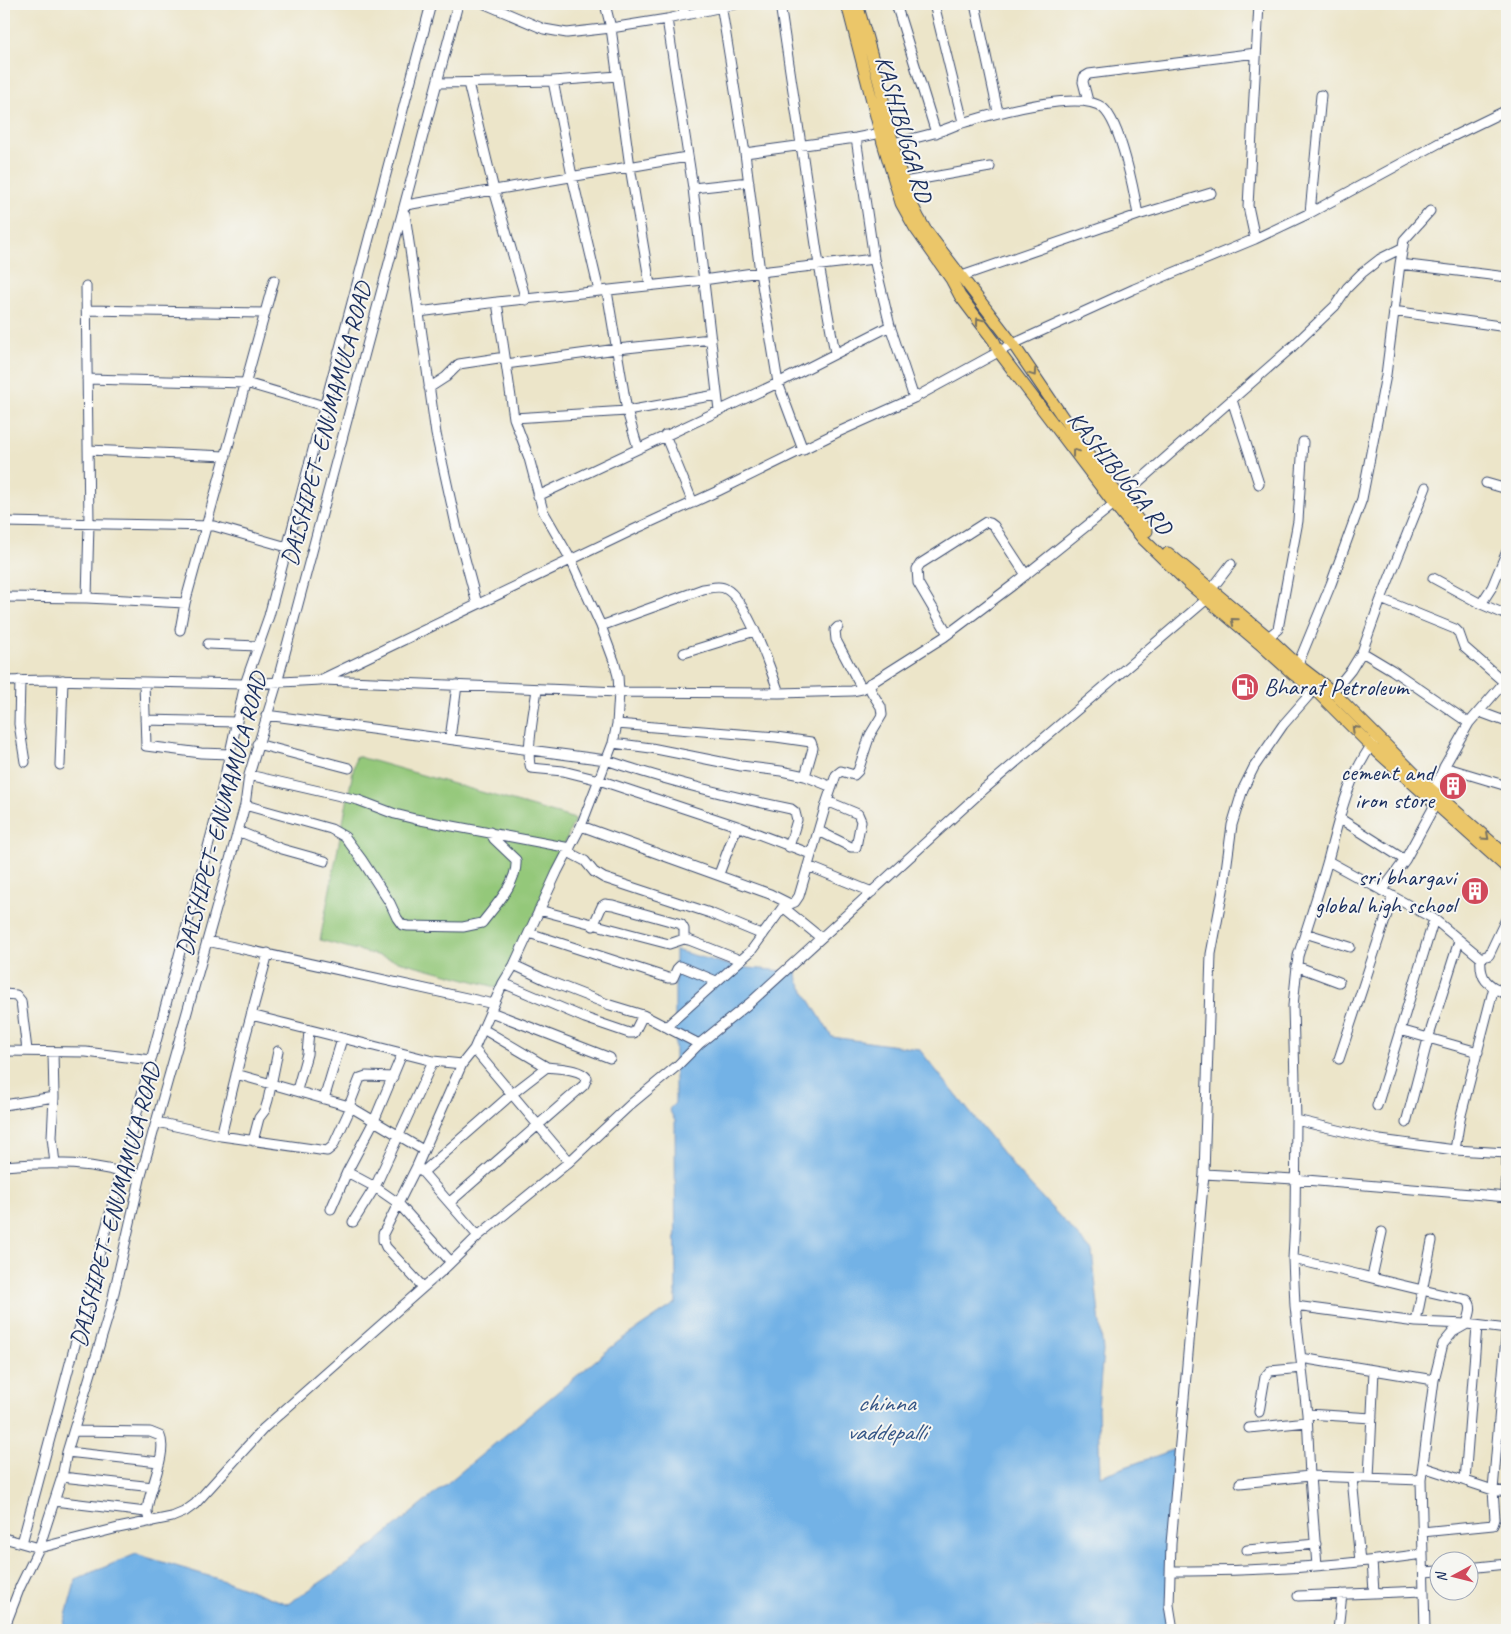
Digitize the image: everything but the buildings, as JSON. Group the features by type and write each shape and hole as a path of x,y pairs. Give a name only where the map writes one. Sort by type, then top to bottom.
{"main road":[{"name":"KASHIBUGGA RD","path":"846,4 900,203 915,228 1013,344 1098,468 1117,501"},
{"name":"KASHIBUGGA RD","path":"858,4 879,83 885,115 904,182 916,215 956,278 960,296 994,341 999,352 1117,501 1144,539 1317,686 1433,797 1479,844 1507,868"},
{"name":"KASHIBUGGA RD","path":"1317,686 1333,692 1374,741"},
{"name":"KASHIBUGGA RD","path":"1433,797 1507,856"}],"street":[{"path":"22,1543 216,817 245,684 269,616 431,4"},
{"name":"DAISHIPET- ENUMAMULA ROAD","path":"4,1629 20,1587 39,1548 62,1477 67,1452 110,1310 140,1179 246,805 249,774 277,683 458,4"},
{"path":"485,4 551,31 568,33 667,19 736,4"},
{"path":"605,4 611,28 630,167 650,286"},
{"path":"682,4 685,15"},
{"path":"780,4 819,265 835,353"},
{"path":"896,4 936,133"},
{"path":"934,4 963,122"},
{"path":"975,4 998,112"},
{"path":"1255,239 1248,206 1259,4"},
{"path":"722,6 778,383 803,450"},
{"path":"667,19 693,188 719,410"},
{"path":"1088,101 1083,82 1084,77 1089,74 1256,53"},
{"path":"438,83 553,81 618,76"},
{"path":"553,81 572,176 603,291 617,349 627,411 638,448"},
{"path":"468,83 494,190 526,300"},
{"path":"1310,213 1321,94"},
{"path":"893,143 936,133 963,122 998,112 1050,102 1088,101 1098,104 1104,109 1116,132 1128,167 1138,215"},
{"path":"320,680 836,433 914,398 1013,344 1134,289 1255,239 1310,213 1439,143 1507,110"},
{"path":"745,154 881,133"},
{"path":"856,138 874,259 890,326 914,398"},
{"path":"477,604 457,529 436,434 405,208 494,190 687,157"},
{"path":"904,182 990,167"},
{"path":"693,188 749,182"},
{"path":"956,278 1138,215 1211,193"},
{"path":"1296,669 1331,584 1362,498 1386,375 1404,240 1430,211"},
{"path":"4,681 62,680 245,684 320,680 620,692 779,693 844,692 866,686 948,634 1026,575 1117,501 1292,347 1335,306 1347,288 1362,273 1380,259 1402,248"},
{"path":"419,312 874,259"},
{"path":"1400,264 1507,277"},
{"path":"180,630 185,603 274,280"},
{"path":"86,286 89,523 87,598"},
{"path":"420,1169 424,1150 462,1064 474,1049 503,983 514,965 581,826 614,743 620,692 618,676 601,626 571,560 549,524 538,496 530,458 514,418 497,302"},
{"path":"86,310 265,313"},
{"path":"1394,311 1507,327"},
{"path":"538,496 778,383 890,326"},
{"path":"430,388 446,377 459,364 710,339"},
{"path":"87,378 246,383 324,406"},
{"path":"514,418 627,411 716,395"},
{"path":"1232,400 1259,484"},
{"path":"665,435 693,503"},
{"path":"1264,640 1278,629 1298,521 1302,442"},
{"path":"88,450 226,456"},
{"path":"1486,484 1507,490"},
{"path":"1333,692 1351,670 1362,652 1426,487"},
{"path":"4,522 207,526 228,529 287,547"},
{"path":"948,634 918,583 917,569 920,564 986,522 994,526 1026,575"},
{"path":"1481,604 1492,588 1507,551"},
{"path":"4,1538 39,1548 151,1522 184,1512 195,1504 264,1428 478,1236 569,1162 631,1104 677,1066 699,1044 751,1002 982,792 1209,595 1232,564"},
{"path":"1433,578 1481,604 1507,615"},
{"path":"601,626 703,589 720,587 726,589 732,594 755,631 779,693"},
{"path":"4,597 87,598 185,603"},
{"path":"1381,599 1459,633 1464,647 1506,680 1470,723 1444,767 1405,860 1382,891"},
{"path":"666,1027 751,951 786,906 795,902 799,896 827,801 838,773 846,771 854,775 858,771 870,735 882,715 881,707 836,640 835,630 838,627"},
{"path":"684,653 755,631"},
{"path":"208,644 258,646"},
{"path":"1362,652 1470,723"},
{"path":"20,680 19,724 25,762"},
{"path":"60,765 62,680"},
{"path":"144,682 145,744 148,747 230,754"},
{"path":"450,738 457,685"},
{"path":"1173,1630 1170,1605 1171,1544 1204,1174 1211,954 1224,885 1232,825 1243,789 1254,767 1282,725 1317,686"},
{"path":"537,688 530,750 530,765 534,769 563,771 599,780 737,826 812,854"},
{"path":"1480,712 1507,722"},
{"path":"266,715 606,760 712,792 791,809 795,812 797,820 790,847"},
{"path":"145,720 237,722"},
{"path":"617,724 776,737 811,742 813,748 805,776"},
{"path":"1317,1566 1307,1418 1295,1306 1293,1259 1295,1221 1294,1006 1296,966 1339,818 1358,765 1374,741"},
{"path":"614,743 651,748 741,766 781,771 805,776 832,787"},
{"path":"257,744 349,768"},
{"path":"1444,767 1507,786"},
{"path":"249,774 358,800 395,814 415,819 490,832 569,850 585,861 594,872 604,878 710,913 763,935"},
{"path":"819,831 851,847 856,847 861,821 858,814 827,801"},
{"path":"246,805 330,829 345,837 390,903 397,918 402,925 408,926 464,927 482,923 514,879 517,869 516,860 494,839 490,832"},
{"path":"1339,818 1405,860"},
{"path":"581,826 719,874 770,894 821,938"},
{"path":"719,874 737,826"},
{"path":"238,831 282,849 325,861"},
{"path":"1328,861 1434,919 1481,958"},
{"path":"808,866 872,892"},
{"path":"1339,1059 1393,896"},
{"path":"593,926 602,906 605,904 614,905 681,924 684,929 684,939"},
{"path":"539,910 593,926 668,944 684,939 740,960"},
{"path":"1481,958 1489,955 1507,917"},
{"path":"1377,1106 1434,919"},
{"path":"1305,932 1350,947"},
{"path":"529,933 668,978 673,978 680,966 716,981"},
{"path":"207,941 268,953 492,1008 610,1058"},
{"path":"1406,1123 1428,1039 1460,941"},
{"path":"222,1136 250,1015 268,953"},
{"path":"1481,958 1481,974 1494,988 1507,995"},
{"path":"514,965 546,980 610,1005 643,1015 699,1044"},
{"path":"1296,966 1339,982"},
{"path":"503,983 586,1018 629,1033 635,1032 643,1015"},
{"path":"1455,1150 1460,1119 1494,988"},
{"path":"4,994 16,994 22,1001 27,1050"},
{"path":"250,1015 402,1054 433,1061 462,1064"},
{"path":"450,1202 584,1085 587,1078 584,1074 547,1067 483,1029"},
{"path":"1400,1030 1478,1052"},
{"path":"297,1090 307,1054 308,1031"},
{"path":"324,1098 342,1040"},
{"path":"474,1049 569,1162"},
{"path":"253,1141 259,1118 265,1110 268,1100 278,1050"},
{"path":"4,1051 86,1052 151,1060"},
{"path":"53,1052 54,1097 52,1138 55,1164"},
{"path":"331,1209 347,1172 374,1122 402,1054"},
{"path":"353,1222 375,1187 433,1061"},
{"path":"423,1287 386,1248 383,1240 382,1234 398,1203 420,1169 547,1067"},
{"path":"236,1074 350,1106 424,1150"},
{"path":"157,1122 222,1136 327,1151 333,1146 360,1078 366,1076 393,1077"},
{"path":"4,1105 54,1097"},
{"path":"1204,1174 1294,1179 1506,1197 1507,1152 1455,1150 1380,1140 1296,1120"},
{"path":"4,1166 55,1164 96,1166 120,1171 140,1179"},
{"path":"420,1169 478,1236"},
{"path":"347,1172 375,1187 398,1203 450,1262"},
{"path":"1372,1277 1382,1232"},
{"path":"1416,1322 1432,1241"},
{"path":"1293,1259 1467,1300 1471,1308 1467,1324 1453,1332 1443,1344 1434,1380 1421,1480 1425,1630"},
{"path":"1295,1306 1416,1322 1507,1328 1503,1438 1492,1490 1495,1519 1493,1525 1422,1532"},
{"path":"1465,1481 1477,1326"},
{"path":"1301,1358 1434,1380"},
{"path":"1259,1412 1265,1377 1270,1371 1302,1368"},
{"path":"1368,1478 1374,1370"},
{"path":"1249,1428 1307,1418 1372,1418"},
{"path":"74,1431 156,1433 162,1441 159,1462 146,1512 151,1522"},
{"path":"67,1452 159,1462"},
{"path":"1423,1467 1492,1490 1507,1492"},
{"path":"1240,1483 1310,1476 1421,1480"},
{"path":"62,1477 153,1487"},
{"path":"1352,1478 1360,1562"},
{"path":"54,1501 146,1512"},
{"path":"1246,1550 1316,1544"},
{"path":"1170,1571 1220,1572 1317,1566 1423,1554"},
{"path":"1372,1561 1374,1592"},
{"path":"1478,1567 1507,1564"},
{"path":"1424,1572 1428,1572"},
{"path":"1298,1596 1424,1591"},
{"path":"1338,1630 1342,1594"}],"green space":[{"path":"356,756 575,819 503,989 320,940"}],"water":[{"name":"chinna vaddepalli","path":"675,950 736,967 797,972 798,981 832,1037 919,1049 1018,1172 1092,1251 1103,1351 1098,1408 1100,1476 1173,1450 1168,1630 62,1630 76,1579 136,1554 225,1581 288,1604 357,1558 619,1341 676,1303 675,1121 669,1109 675,1103"}],"place":[{"name":"Bharat Petroleum","path":"1245,687"},
{"name":"cement and iron store","path":"1453,786"},
{"name":"sri bhargavi global high school","path":"1475,891"}]}
